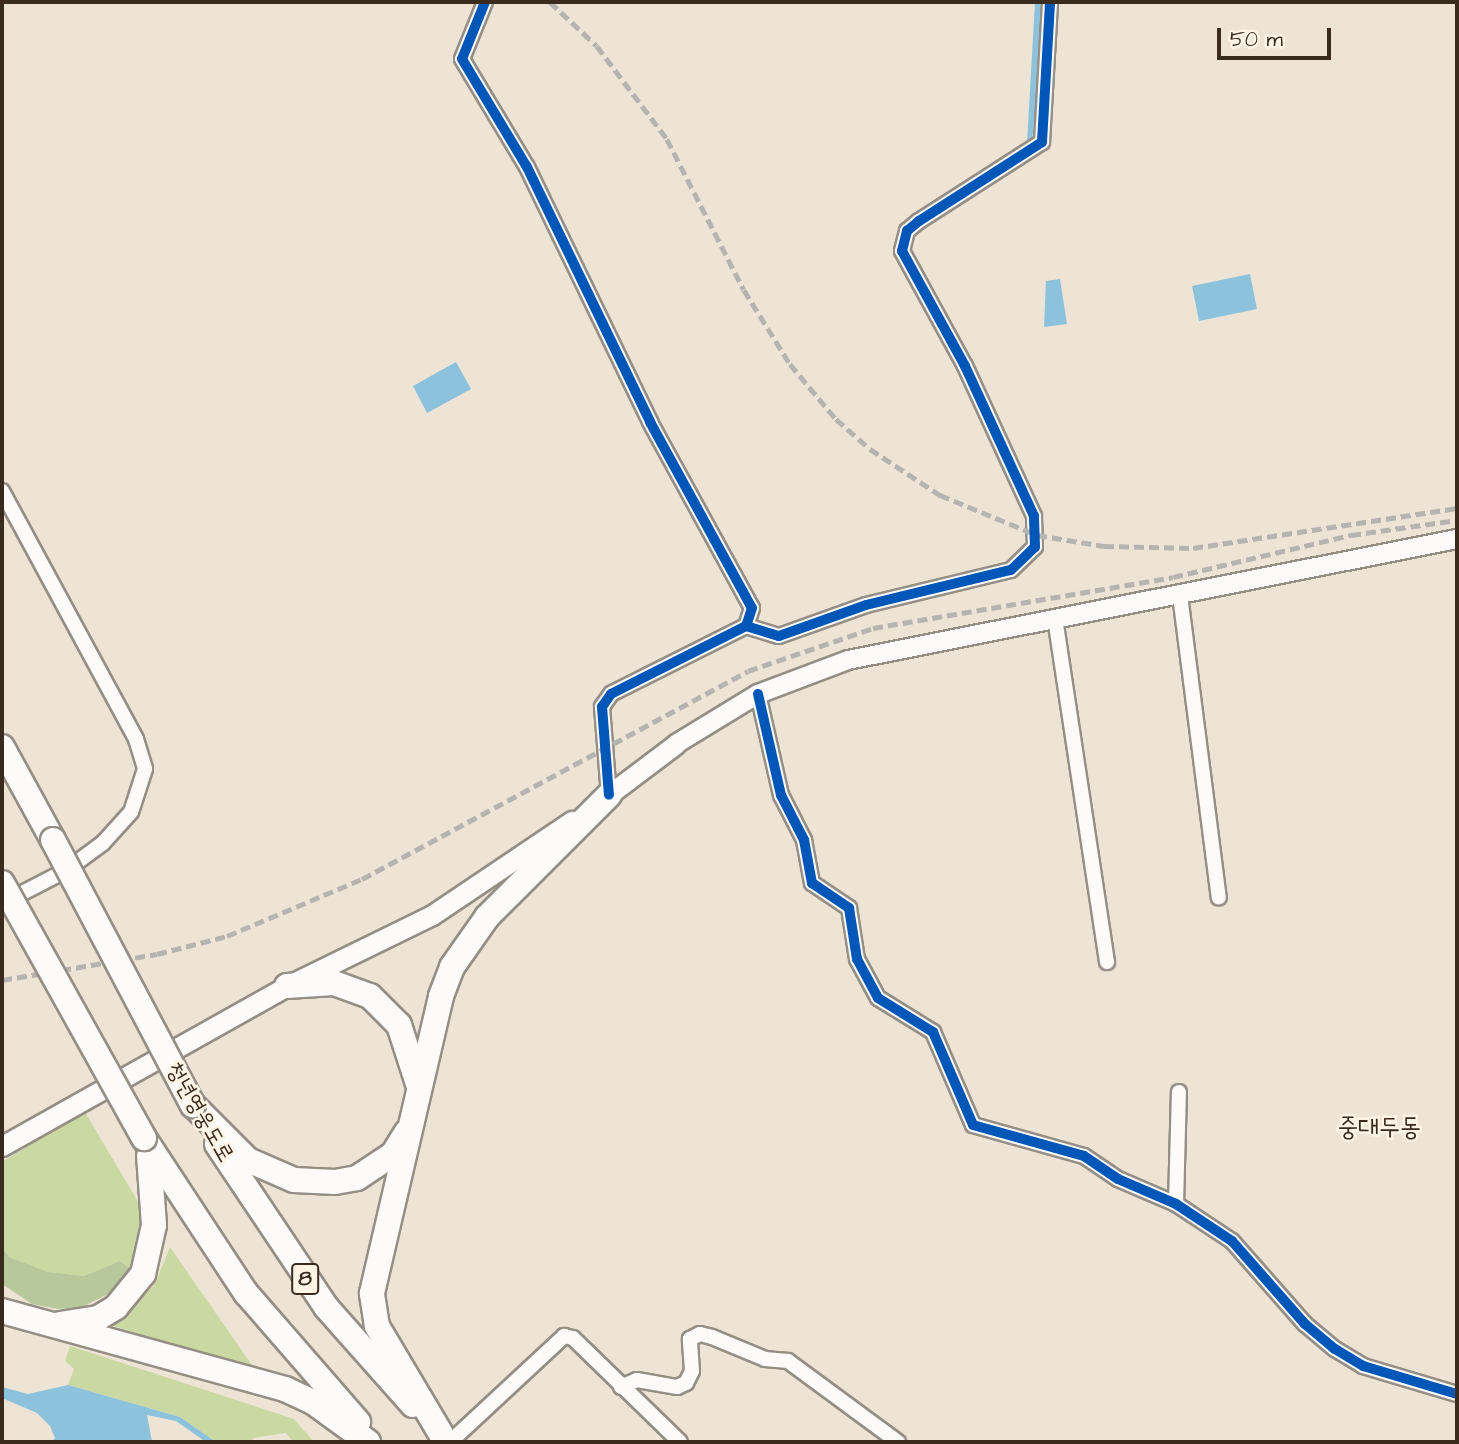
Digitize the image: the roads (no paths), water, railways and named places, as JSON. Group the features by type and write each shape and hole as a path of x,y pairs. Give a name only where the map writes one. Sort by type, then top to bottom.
{"highway":[{"name":"청년영웅도로","path":"2,747 193,1105 326,1307 445,1438"},
{"path":"445,1438 377,1326 372,1293 416,1114 441,996 467,942 609,795"},
{"name":"8","path":"2,883 144,1138 246,1293 376,1442"},
{"path":"193,1105 248,1160 273,1174 316,1183 357,1178 376,1168 393,1154 416,1114 415,1067 399,1025 387,1008 343,985 312,982 288,986"},
{"path":"26,1320 75,1324 98,1318 116,1307 143,1274 151,1251 155,1198 144,1138"},
{"path":"2,1309 26,1320 285,1389 313,1402 368,1442"}],"main road":[{"path":"2,1146 288,986 432,915 609,795 676,744"}],"street":[{"path":"485,2 462,60 527,167 650,422 752,608 746,626"},
{"path":"609,795 602,707 611,694 746,626 779,636 866,604 1012,570 1035,547 1034,516 965,366 902,251 907,231 919,221 1042,142 1050,2"},
{"path":"2,491 136,739 145,769 131,812 103,844 65,871 2,903"},
{"path":"676,744 758,694 894,648 1180,595 1457,539"},
{"path":"1180,595 1219,898"},
{"path":"1055,618 1107,962"},
{"path":"758,694 781,795 804,839 812,883 849,908 857,958 878,998 933,1032 953,1070 966,1117 973,1125 1084,1156 1118,1179 1176,1203 1232,1241 1305,1324 1335,1349 1363,1366 1457,1394"},
{"path":"1176,1203 1179,1092"},
{"path":"621,1387 637,1380 677,1387 686,1383 692,1371 690,1339 700,1334 765,1359 788,1361 898,1442"},
{"path":"445,1438 564,1336 573,1338 680,1442"}],"water":[{"path":"1035,2 1041,2 1039,77 1032,141 1027,143"},
{"path":"1250,274 1257,309 1199,321 1192,286"},
{"path":"1060,279 1067,324 1044,327 1046,281"},
{"path":"456,362 471,389 427,413 413,386"},
{"path":"68,1385 180,1417 216,1442 206,1442 176,1421 147,1415 152,1442 52,1442 55,1438 50,1426 37,1413 2,1398 2,1387 28,1394"}],"railway":[{"path":"550,2 597,46 667,139 744,290 790,364 836,419 870,449 940,495 1037,535 1104,546 1193,548 1457,508"},
{"path":"2,980 157,954 227,936 362,879 748,671 873,628 1173,577 1351,535 1457,520"}],"district":[{"name":"중대두동","path":"1379,1128"}]}
